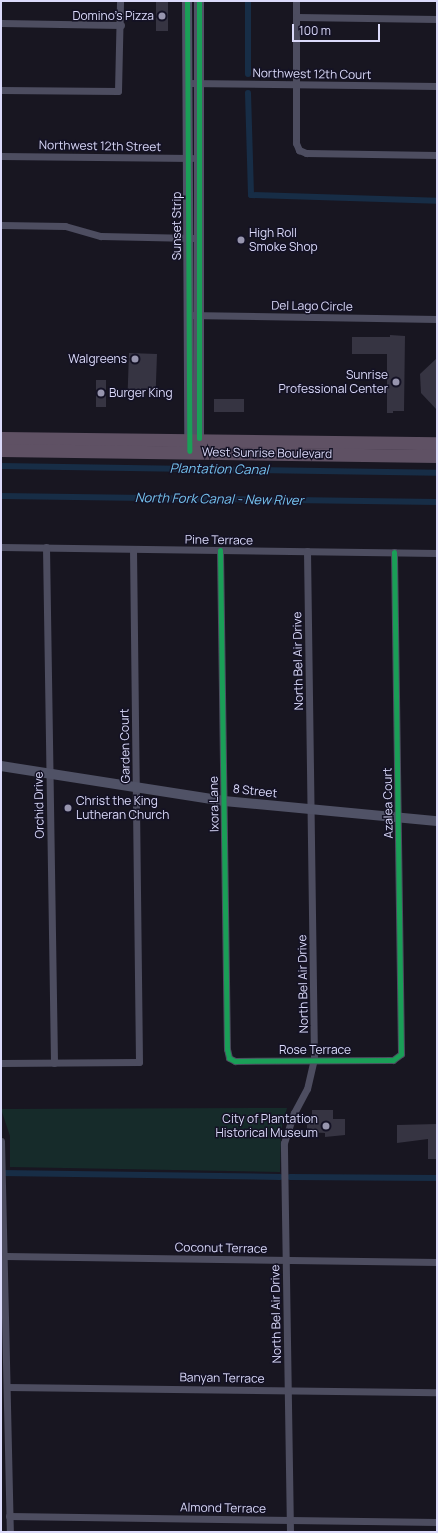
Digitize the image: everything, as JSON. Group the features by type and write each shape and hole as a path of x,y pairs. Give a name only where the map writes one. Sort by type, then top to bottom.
{"highway":[{"name":"West Sunrise Boulevard","path":"1,438 194,445 362,455 437,456"},
{"name":"West Sunrise Boulevard","path":"1,450 194,445 437,443"},
{"path":"362,455 380,449 437,449"}],"street":[{"path":"1,90 118,90 121,25 120,1"},
{"name":"Sunset Strip","path":"187,1 187,315 194,445"},
{"name":"Sunset Strip","path":"194,445 199,316 199,1"},
{"path":"296,1 296,143 299,150 306,153 437,155"},
{"path":"296,17 437,19"},
{"path":"1,23 121,25"},
{"name":"Northwest 12th Court","path":"188,84 437,86"},
{"name":"Northwest 12th Street","path":"1,156 199,158"},
{"path":"1,225 66,226 102,236 199,238"},
{"name":"Del Lago Circle","path":"187,315 437,319"},
{"name":"Pine Terrace","path":"1,547 437,553"},
{"name":"Orchid Drive","path":"46,548 54,1062"},
{"name":"Garden Court","path":"54,1062 139,1062 133,549"},
{"name":"Ixora Lane","path":"220,550 229,1058"},
{"name":"North Bel Air Drive","path":"290,1532 285,1138 294,1113 307,1089 314,1059 307,551"},
{"name":"Azalea Court","path":"394,552 400,1054"},
{"name":"8 Street","path":"1,766 49,776 137,790 224,801 437,821"},
{"name":"Rose Terrace","path":"229,1058 235,1061 314,1059 393,1060 400,1054"},
{"path":"1,1063 54,1062"},
{"path":"1,1141 4,1169 10,1532"},
{"name":"Coconut Terrace","path":"5,1256 437,1262"},
{"name":"Banyan Terrace","path":"7,1387 437,1392"},
{"name":"Almond Terrace","path":"9,1516 437,1522"}],"green space":[{"path":"287,1108 281,1130 280,1172 10,1167 10,1136 1,1109"}],"building":[{"name":"Domino's Pizza","path":"156,1 168,1 168,31 156,31"},
{"name":"Sunrise Professional Center","path":"390,335 405,336 404,411 393,411 393,413 387,413 387,354 352,354 352,337 390,337"},
{"name":"Walgreens","path":"129,353 157,354 156,390 128,389"},
{"path":"437,358 437,410 421,393 420,374"},
{"name":"Burger King","path":"96,380 106,380 106,407 96,407"},
{"path":"214,399 244,399 244,412 214,412"},
{"name":"City of Plantation Historical Museum","path":"312,1110 333,1110 333,1119 345,1119 345,1135 325,1137 325,1133 307,1132 307,1118 312,1115"},
{"path":"437,1124 437,1159 428,1159 428,1139 397,1143 397,1125"}],"waterway":[{"path":"248,1 248,74"},
{"path":"248,93 251,195 437,201"},
{"name":"Plantation Canal","path":"1,466 437,473"},
{"name":"North Fork Canal - New River","path":"1,496 437,502"},
{"path":"1,1173 280,1177"},
{"path":"290,1177 437,1178"}],"cycle path":[{"path":"187,1 189,451"},
{"path":"199,1 199,438"},
{"path":"220,550 227,1049 229,1058 235,1061 393,1060 401,1054 394,552"}],"place":[{"name":"Domino's Pizza","path":"162,16"},
{"name":"High Roll Smoke Shop","path":"241,240"},
{"name":"Walgreens","path":"135,359"},
{"name":"Sunrise Professional Center","path":"396,382"},
{"name":"Burger King","path":"101,393"},
{"name":"Christ the King Lutheran Church","path":"68,808"},
{"name":"City of Plantation Historical Museum","path":"326,1126"}]}
